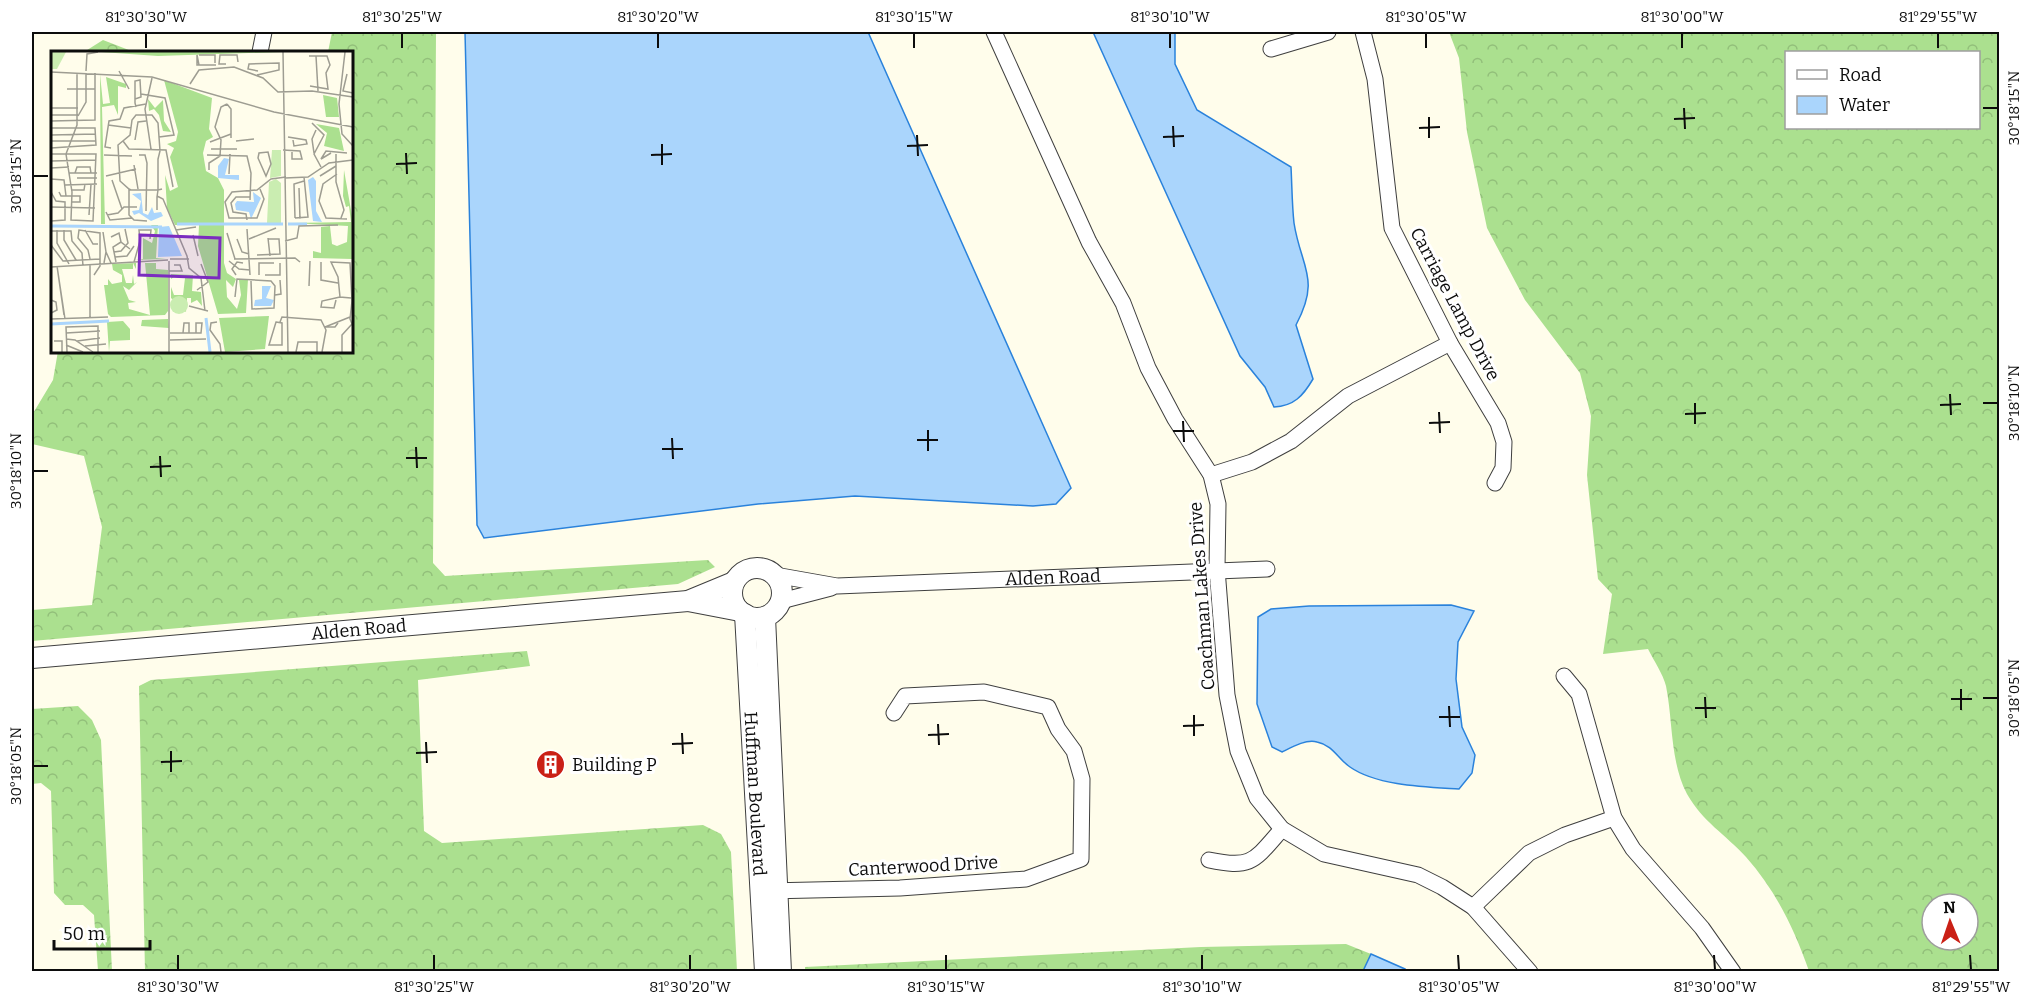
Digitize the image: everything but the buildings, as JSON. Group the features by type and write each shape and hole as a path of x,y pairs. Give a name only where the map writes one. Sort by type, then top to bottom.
{"street":[{"path":"260,51 264,32"},
{"name":"Coachman Lakes Drive","path":"994,32 1089,242 1123,303 1148,368 1175,419 1211,475 1218,504 1217,569 1227,695 1238,751 1257,798 1282,829 1324,854 1418,875 1473,907 1530,972"},
{"path":"1271,49 1328,32"},
{"name":"Carriage Lamp Drive","path":"1363,32 1375,79 1392,228 1450,343 1498,423 1504,442 1503,468 1495,483"},
{"path":"1211,475 1252,462 1291,441 1348,396 1450,343"},
{"path":"748,569 767,569 775,574 780,582 781,602 776,611 765,617 742,613 732,598 734,582 748,569"},
{"name":"Alden Road","path":"781,602 837,586 1217,569 1267,569"},
{"name":"Alden Road","path":"775,574 837,586"},
{"name":"Alden Road","path":"32,658 688,600 734,582"},
{"name":"Alden Road","path":"688,600 742,613"},
{"name":"Huffman Boulevard","path":"742,613 770,891 781,972"},
{"name":"Huffman Boulevard","path":"765,617 770,891 765,972"},
{"path":"1564,676 1579,694 1614,818 1633,849 1702,928 1733,972"},
{"name":"Canterwood Drive","path":"770,891 900,888 1026,879 1081,859 1082,779 1074,751 1058,729 1048,707 984,692 905,696 894,713"},
{"path":"1473,907 1529,853 1565,835 1614,818"},
{"path":"1209,860 1236,866 1257,857 1282,829"}],"green space":[{"path":"332,32 436,32 433,563 445,576 708,560 715,567 678,584 32,641 32,610 92,605 102,527 84,456 32,444 32,415 53,380 58,352 352,352 352,51 328,51"},
{"path":"1449,32 1999,32 1999,971 1809,971 1790,925 1757,870 1693,804 1678,769 1666,686 1648,649 1603,654 1612,594 1598,579 1587,475 1591,416 1580,373 1525,300 1487,228 1467,132 1459,58"},
{"path":"103,40 131,51 86,51"},
{"path":"527,651 530,666 418,680 424,831 442,843 703,825 721,834 731,852 737,971 145,971 139,686 151,680"},
{"path":"78,706 92,720 101,740 112,971 98,971 94,915 83,905 65,905 54,893 51,791 41,783 32,784 32,709"},
{"path":"1346,944 1371,954 1363,972 805,972 805,967 1201,947"}],"water":[{"path":"465,32 868,32 1071,488 1056,504 1033,506 855,496 758,504 484,538 477,525"},
{"path":"1093,32 1175,32 1175,64 1197,110 1291,167 1294,223 1308,284 1307,296 1296,325 1313,379 1302,395 1287,405 1274,407 1265,387 1240,356"},
{"path":"1451,605 1474,611 1458,642 1456,679 1462,727 1475,755 1472,773 1459,789 1403,784 1374,778 1350,767 1331,749 1313,741 1282,752 1272,747 1257,704 1258,617 1271,609 1309,606"},
{"path":"1371,954 1405,969 1407,971 1363,971"}],"place":[{"name":"Building P","path":"551,765"}]}
